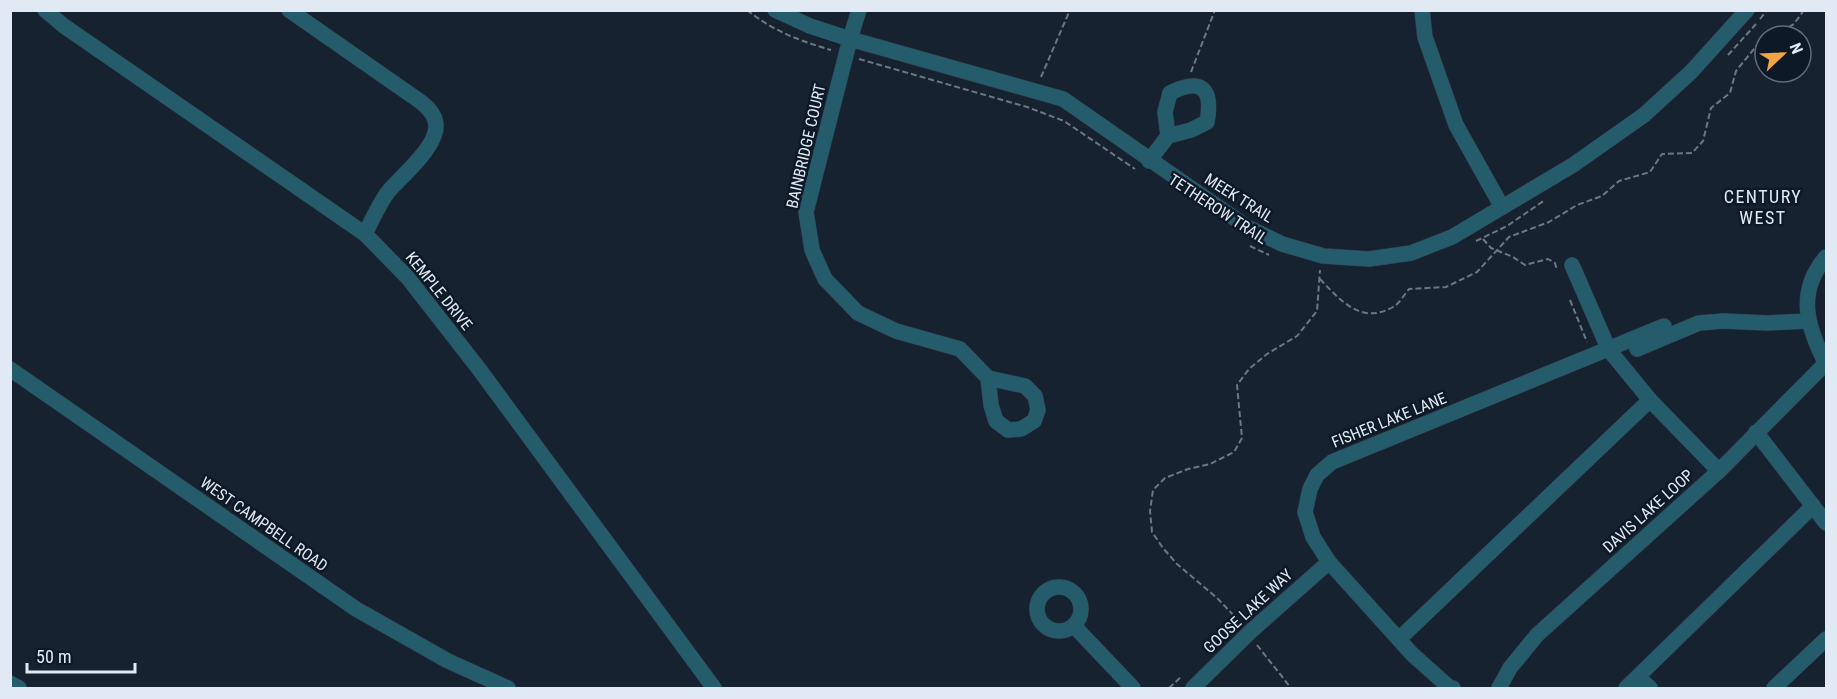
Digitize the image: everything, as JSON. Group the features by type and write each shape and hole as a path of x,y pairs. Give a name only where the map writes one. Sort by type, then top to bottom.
{"street":[{"name":"KEMPLE DRIVE","path":"45,10 64,26 365,234 408,278 479,369 714,688"},
{"path":"290,10 421,102 430,110 436,121 436,133 417,162 386,195 365,234"},
{"name":"MEEK TRAIL","path":"775,10 810,26 850,39 1063,99 1145,167 1247,227 1282,244 1323,256 1369,259 1411,253 1452,237 1573,165 1644,115 1691,72 1747,10"},
{"name":"BAINBRIDGE COURT","path":"859,10 806,212 812,250 825,279 858,313 896,331 960,349 988,378"},
{"path":"1422,10 1425,37 1456,125 1502,207"},
{"path":"1145,167 1168,136 1191,130 1207,122 1210,104 1207,93 1199,88 1186,85 1170,93 1165,112 1168,136"},
{"path":"1826,364 1814,340 1808,321 1806,299 1814,276 1827,257"},
{"path":"1572,265 1609,348 1650,400 1719,471"},
{"name":"FISHER LAKE LANE","path":"1609,348 1699,324 1723,321 1767,323 1808,321"},
{"name":"FISHER LAKE LANE","path":"1454,688 1450,688 1412,654 1329,562 1313,537 1305,512 1310,489 1317,475 1332,462 1664,326"},
{"name":"DAVIS LAKE LOOP","path":"1499,688 1510,668 1537,635 1719,471 1826,364"},
{"name":"WEST CAMPBELL ROAD","path":"10,369 356,609 448,661 508,688"},
{"path":"1399,639 1650,400"},
{"path":"1756,432 1827,523"},
{"path":"1626,688 1813,506"},
{"name":"GOOSE LAKE WAY","path":"1193,688 1250,632 1329,562"},
{"path":"1074,626 1133,688"},
{"path":"1774,688 1827,639"},
{"path":"1638,677 1650,688"},
{"path":"10,683 19,688"}],"path":[{"path":"747,10 785,35 1027,107 1064,121 1145,167"},
{"path":"1035,91 1070,10"},
{"path":"1186,85 1215,10"},
{"path":"1723,60 1767,10"},
{"path":"1794,24 1804,10"},
{"path":"1320,279 1354,311 1374,314 1394,307 1409,289 1446,287 1477,272 1509,237 1549,222 1577,205 1602,196 1619,181 1650,172 1662,154 1692,153 1703,141 1711,108 1730,93 1736,71 1753,50"},
{"path":"1472,243 1531,211 1552,195"},
{"path":"1483,238 1491,248 1525,265 1548,259 1554,263 1559,273"},
{"name":"TETHEROW TRAIL","path":"1249,245 1258,252 1269,255"},
{"path":"1311,268 1327,271"},
{"path":"1291,688 1258,648 1250,632 1217,598 1162,548 1152,532 1150,511 1153,490 1165,478 1210,464 1234,452 1242,438 1237,385 1249,369 1267,354 1297,336 1317,311 1320,270"},
{"path":"1567,293 1587,342 1609,348"},
{"path":"1169,688 1185,674"}],"district":[{"name":"CENTURY WEST","path":"1763,206"}]}
